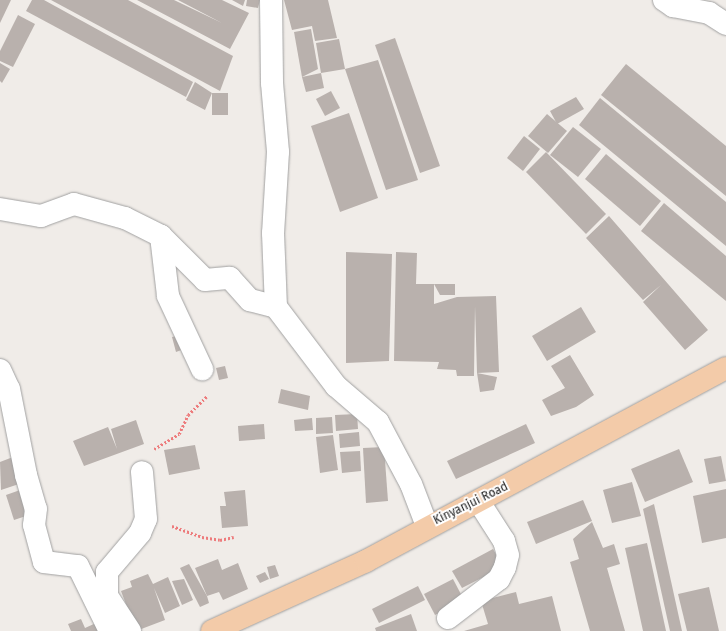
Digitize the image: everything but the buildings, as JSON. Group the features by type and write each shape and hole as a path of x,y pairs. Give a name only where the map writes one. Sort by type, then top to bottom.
{"main road":[{"name":"Kinyanjui Road","path":"212,631 366,561 426,526 479,502 726,368"}],"street":[{"path":"271,0 272,83 278,152 273,234 276,307 336,386 378,422 410,484 426,526"},
{"path":"664,0 673,6 709,13 726,24"},
{"path":"0,209 41,216 74,204 125,218 161,236 205,280 230,278 250,300 276,307"},
{"path":"161,236 168,296 205,379"},
{"path":"0,370 8,389 26,475 36,509 34,525 44,562 78,566 110,631"},
{"path":"130,631 107,596 107,572 140,533 146,519 142,472"},
{"path":"448,618 499,580 505,567 508,555 504,541 479,502"}],"path":[{"path":"142,472 139,458 178,434 188,415 208,395 205,379"},
{"path":"168,525 202,537 220,540 234,537"}]}
